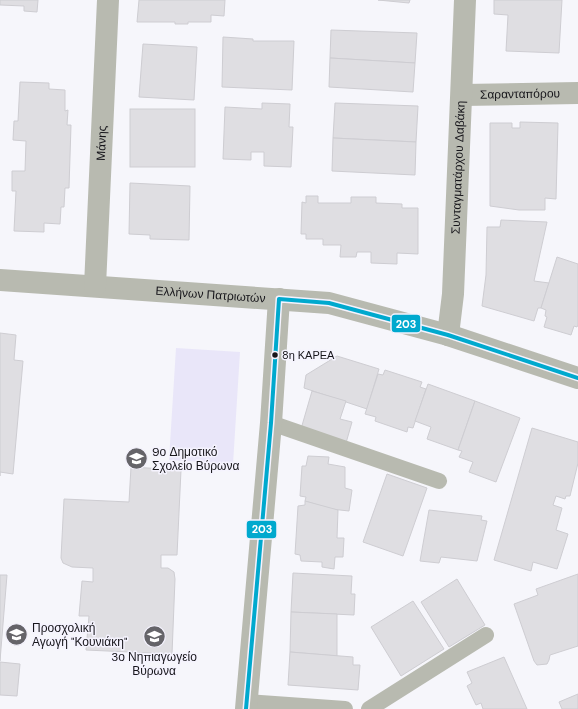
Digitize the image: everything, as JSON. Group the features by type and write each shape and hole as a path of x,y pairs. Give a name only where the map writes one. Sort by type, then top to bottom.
{"street":[{"name":"Μάνης","path":"95,286 108,0"},
{"name":"Συνταγματάρχου Δαβάκη","path":"448,335 453,294 465,0"},
{"name":"Σαρανταπόρου","path":"462,95 578,93"},
{"name":"Ελλήνων Πατριωτών","path":"0,280 329,303 448,335 578,378"},
{"path":"247,706 271,423 278,299"}],"lane":[{"path":"271,423 440,481"},
{"path":"370,709 486,635"},
{"path":"247,706 345,709"}],"shaded area":[{"path":"176,348 240,352 233,464 169,460"}],"building":[{"path":"0,0 38,0 37,12 24,11 24,6 0,5"},
{"path":"139,0 225,0 224,16 211,15 211,22 188,22 188,24 175,24 175,22 137,22"},
{"path":"378,0 410,0 409,3"},
{"path":"494,0 562,0 559,53 506,51 508,15 494,14"},
{"path":"331,30 417,33 415,63 330,58"},
{"path":"223,37 253,39 253,41 294,41 292,90 222,87"},
{"path":"143,44 197,47 194,100 139,97"},
{"path":"330,58 415,63 413,92 329,87"},
{"path":"20,82 49,83 49,89 65,90 65,111 68,110 67,125 71,125 69,188 65,188 64,207 61,207 60,224 44,223 44,232 14,231 16,191 12,191 12,171 25,171 26,141 13,140 14,121 18,121"},
{"path":"262,103 290,104 289,127 293,127 291,167 264,166 264,152 251,152 251,160 223,159 225,107 262,109"},
{"path":"335,103 418,106 416,142 333,138"},
{"path":"130,109 195,109 195,167 130,167"},
{"path":"520,122 558,123 556,199 545,198 545,210 519,210 490,206 490,123 512,123 512,128 520,128"},
{"path":"333,138 416,142 415,175 332,171"},
{"path":"130,183 190,186 189,240 150,239 150,235 129,234"},
{"path":"306,196 318,196 318,203 351,203 351,197 376,197 376,203 402,204 402,208 418,208 418,254 397,253 397,264 371,263 371,252 357,252 356,257 340,257 341,245 323,245 323,239 306,239 306,234 301,234 302,202 306,203"},
{"path":"501,220 547,222 534,281 549,283 541,308 538,308 534,321 482,306 486,275 487,227 500,227"},
{"path":"557,257 578,264 578,325 577,327 574,326 571,335 544,327 547,317 545,316 546,310 541,308"},
{"path":"0,333 16,335 14,360 23,361 13,474 0,472"},
{"path":"337,356 379,369 367,409 304,388 306,375"},
{"path":"385,370 422,382 420,387 426,389 413,428 408,427 407,432 375,421 376,417 365,414 378,374 383,375"},
{"path":"428,384 475,401 458,450 427,439 431,427 415,421"},
{"path":"312,391 346,401 340,419 352,422 346,443 301,429"},
{"path":"475,401 520,418 496,482 469,472 473,462 459,457 462,451 458,450"},
{"path":"532,428 578,442 578,463 570,496 566,496 565,499 556,496 553,505 562,508 556,530 568,534 557,569 533,562 531,571 494,560"},
{"path":"308,456 329,457 328,464 345,467 345,488 352,490 349,511 331,509 305,501 306,497 300,496 302,466 306,466"},
{"path":"131,467 181,470 177,555 161,555 161,568 168,568 174,572 175,579 172,654 86,650 89,616 79,616 82,581 93,582 93,568 72,567 63,563 61,558 64,499 129,502"},
{"path":"387,474 427,488 403,556 363,542"},
{"path":"305,501 338,510 337,538 344,538 343,557 335,557 334,569 322,567 322,562 301,561 300,555 295,554 298,506 305,505"},
{"path":"429,510 482,516 481,520 487,521 477,561 441,557 439,563 420,561"},
{"path":"293,573 352,576 351,594 355,594 354,615 291,612"},
{"path":"578,574 578,646 550,655 547,664 537,665 534,661 514,604 538,595 536,589"},
{"path":"0,575 7,575 0,661"},
{"path":"457,579 485,625 449,647 421,602"},
{"path":"413,601 444,649 401,676 371,627"},
{"path":"291,612 337,614 337,656 290,652"},
{"path":"290,652 353,657 353,665 360,665 358,690 288,685"},
{"path":"504,657 527,709 483,709 481,703 476,705 467,686 472,683 467,672"},
{"path":"0,662 20,664 17,696 0,695"},
{"path":"578,694 578,709 562,709 559,702"}],"transit line":[{"name":"203","path":"246,709 271,423 279,299 329,303 448,335 578,378"}],"place":[{"name":"8η ΚΑΡΕΑ","path":"275,355"},
{"name":"9ο Δημοτικό Σχολείο Βύρωνα","path":"136,459"},
{"name":"Προσχολική Αγωγή \"Κουνιάκη\"","path":"17,635"},
{"name":"3ο Νηπιαγωγείο Βύρωνα","path":"154,636"}]}
